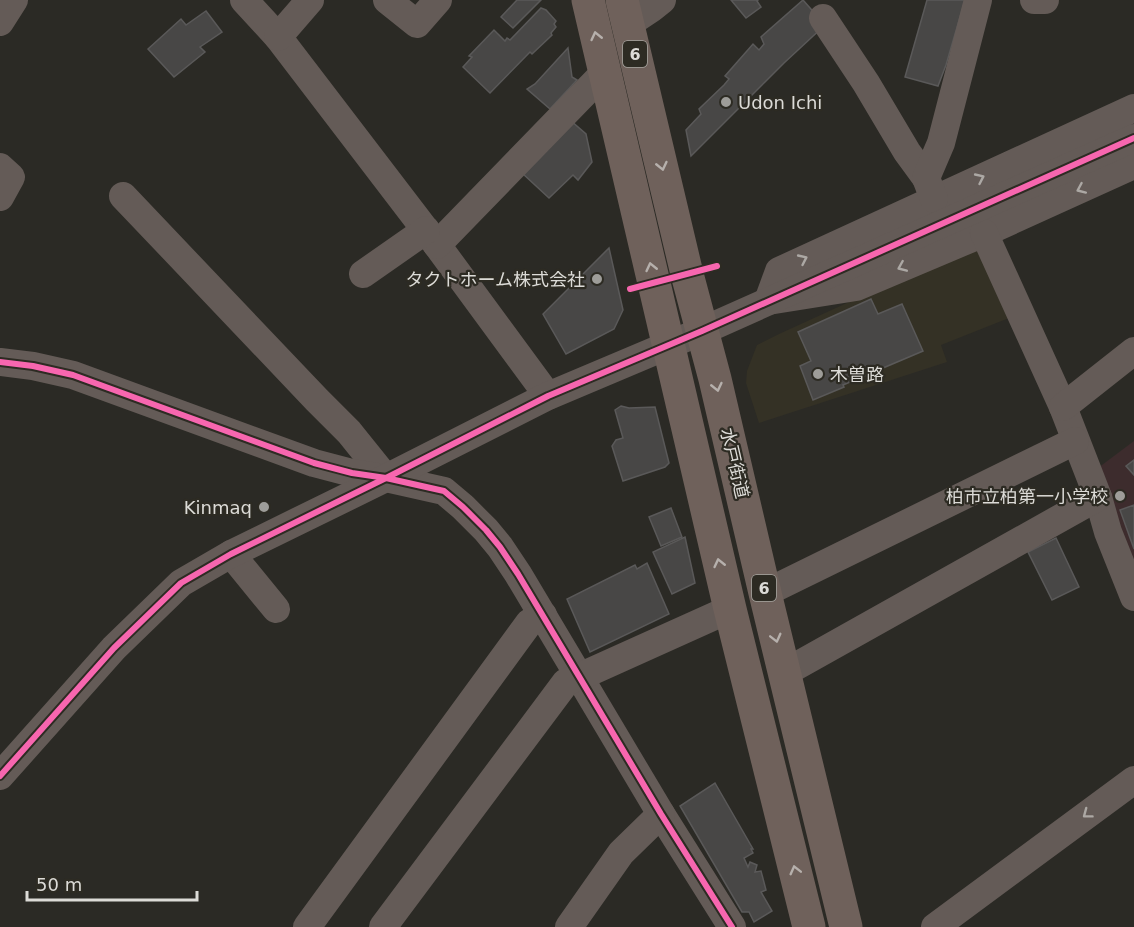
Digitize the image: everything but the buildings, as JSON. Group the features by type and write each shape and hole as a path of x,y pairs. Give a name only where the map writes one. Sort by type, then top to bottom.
{"highway":[{"name":"6","path":"588,0 730,609 808,927"},
{"name":"水戸街道","path":"625,12 846,927"}],"street":[{"path":"0,22 14,0"},
{"path":"244,0 278,37 432,238 548,396"},
{"path":"278,37 310,0"},
{"path":"387,0 417,24 438,0"},
{"path":"625,12 652,8 662,0"},
{"path":"930,188 978,0"},
{"path":"1034,0 1044,0"},
{"path":"823,18 930,188"},
{"path":"363,274 432,238 605,72"},
{"path":"768,301 779,271 930,188 1134,108"},
{"path":"0,776 114,648 181,583 231,554 548,396 702,331 1134,138"},
{"path":"768,301 856,287 984,233 1134,165"},
{"path":"0,167 11,177 0,197"},
{"path":"123,196 349,432 386,478"},
{"path":"984,233 1063,407 1134,597"},
{"path":"1063,407 1134,351"},
{"path":"0,362 33,366 73,375 314,463 444,491 463,507 501,547 725,924"},
{"path":"765,593 1076,441"},
{"path":"784,673 1098,497"},
{"path":"231,554 276,609"},
{"path":"383,927 566,682 730,609"},
{"path":"307,927 529,624 543,615"},
{"path":"935,927 1134,780"},
{"path":"569,927 621,853 661,814"}],"shaded area":[{"path":"976,244 1009,318 941,345 947,362 759,423 746,383 747,371 757,345"},
{"name":"柏市立柏第一小学校","path":"1134,441 1134,579 1098,468"}],"cycle path":[{"path":"0,776 114,648 181,583 231,554 548,396 702,331 1134,138"},
{"path":"630,289 717,266"},
{"path":"0,362 33,366 73,375 314,463 444,491 486,530 518,574 661,814 732,927"}],"place":[{"name":"Udon Ichi","path":"726,102"},
{"name":"タクトホーム株式会社","path":"597,279"},
{"name":"木曽路","path":"818,374"},
{"name":"柏市立柏第一小学校","path":"1120,496"},
{"name":"Kinmaq","path":"264,507"}]}
